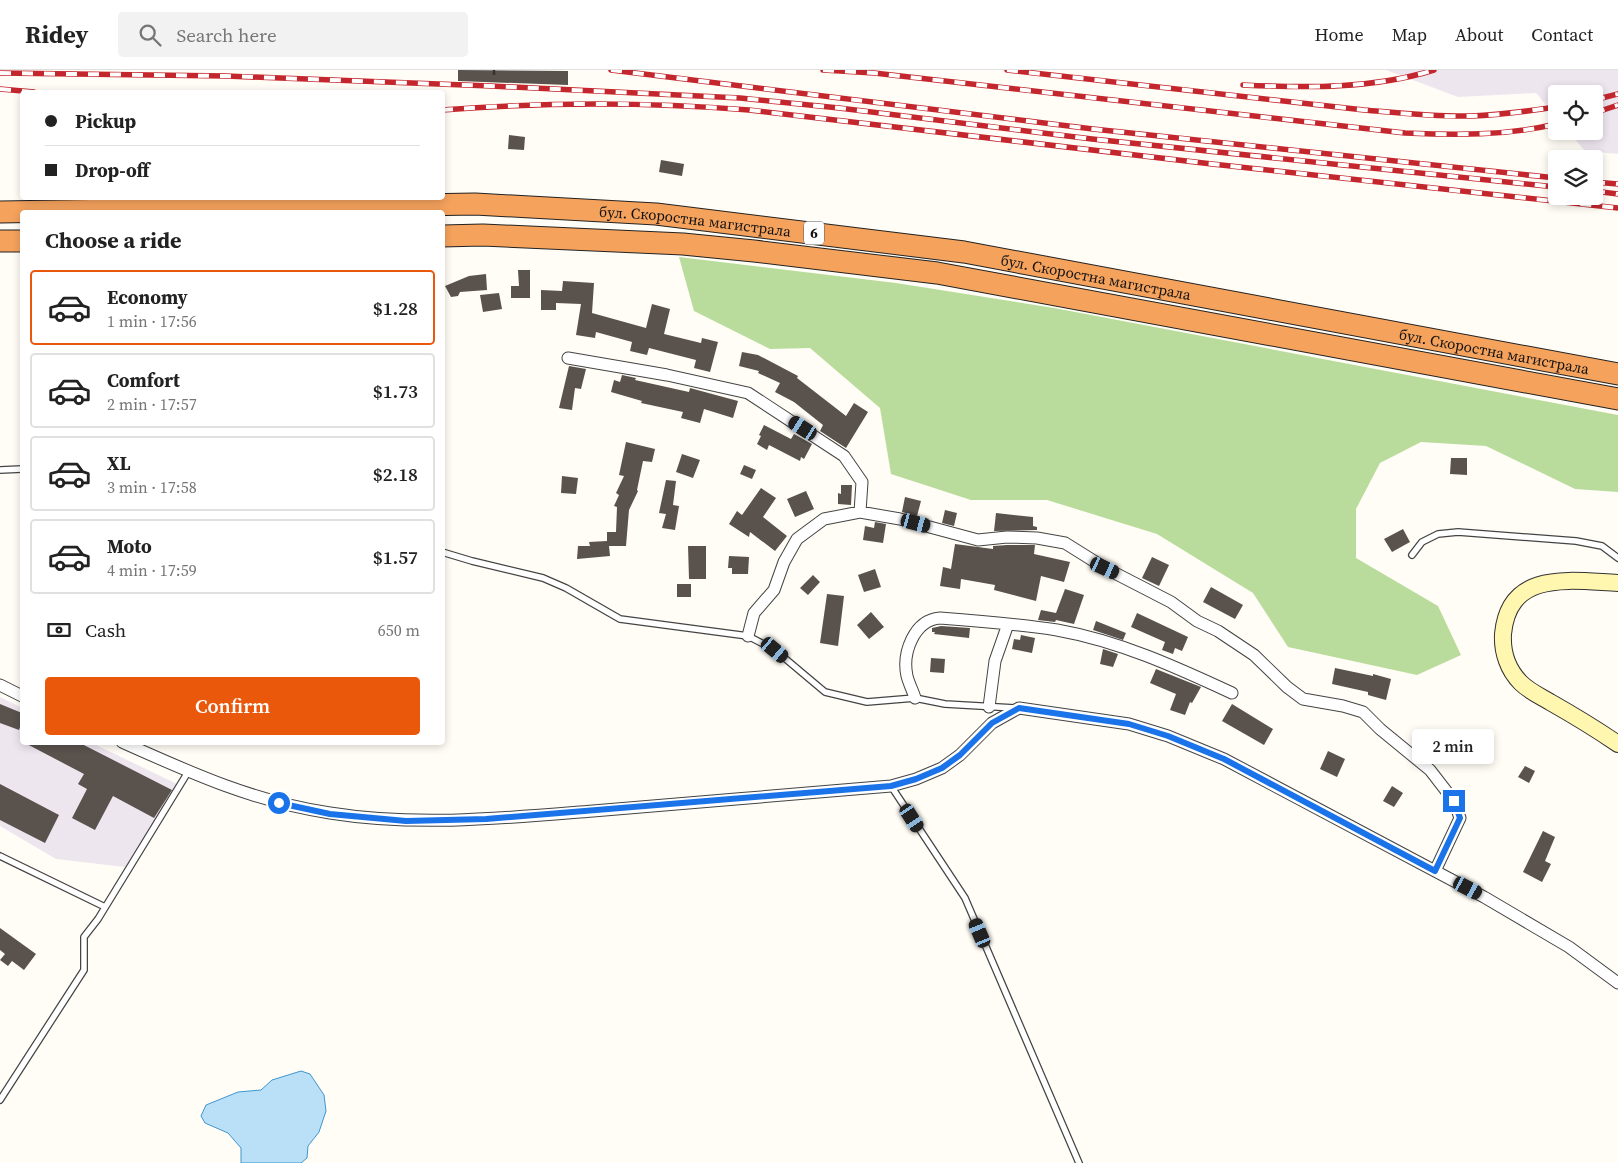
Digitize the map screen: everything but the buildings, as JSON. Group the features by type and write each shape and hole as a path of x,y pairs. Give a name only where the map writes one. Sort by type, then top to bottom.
{"highway":[{"name":"бул. Скоростна магистрала","path":"119,210 475,204 656,214 964,252 1618,374"},
{"name":"бул. Скоростна магистрала","path":"0,212 20,212"},
{"name":"бул. Скоростна магистрала","path":"445,236 483,235 683,244 754,250 937,273 1618,399"},
{"path":"0,241 20,240"}],"street":[{"path":"568,358 666,375 748,393 844,456 862,482 860,512"},
{"path":"748,636 754,613 774,590 784,562 796,539 824,519 860,512 900,519 978,540 1007,537 1037,538 1065,543 1105,568 1171,602 1197,621 1218,631 1254,655 1287,687 1303,699 1364,712 1380,729 1430,770 1454,801 1460,818 1435,871"},
{"path":"1618,583 1558,581 1544,583 1531,588 1513,603 1507,613 1503,638 1508,666 1522,684 1618,744"},
{"path":"915,698 906,675 906,657 911,640 923,624 930,619 940,618 1058,630 1106,642 1165,662 1232,693"},
{"path":"989,706 995,661 1008,624"},
{"path":"0,685 20,695"},
{"path":"129,745 188,772 262,799 330,814 406,821 486,819 891,786 916,779 942,768 960,755 992,723 1019,708 1129,724 1168,736 1224,759 1484,897 1570,947 1618,983"}],"lane":[{"path":"0,470 20,469"},
{"path":"1412,555 1422,542 1438,534 1458,532 1576,541 1602,546 1618,558"},
{"path":"445,553 543,578 566,588 620,619 748,636 775,650 825,692 867,702 915,698 945,704 1019,708"},
{"path":"0,1100 84,970 84,936 105,907 188,772"},
{"path":"891,786 965,898 1079,1163"},
{"path":"0,856 105,907"}],"path":[{"path":"494,70 494,75"}],"shaded area":[{"path":"1386,70 1618,70 1618,154 1603,153 1603,150 1584,150 1576,140 1603,140 1603,85 1548,85 1548,107 1536,93 1458,97"},
{"path":"0,697 20,707 20,745 96,745 177,784 125,867 56,859 0,826"}],"green space":[{"path":"679,257 896,283 1054,308 1618,415 1618,492 1575,489 1486,446 1421,442 1380,463 1356,509 1356,558 1438,606 1461,655 1417,675 1288,647 1253,593 1157,534 1047,500 971,500 891,474 880,408 810,348 770,349 694,311"}],"water":[{"path":"301,1071 310,1074 324,1095 326,1111 319,1132 308,1146 307,1158 301,1163 241,1163 241,1148 228,1133 205,1123 201,1116 206,1105 238,1092 261,1090 272,1080"}],"railway":[{"path":"611,70 1093,129 1548,177"},
{"path":"823,70 874,73 1405,133 1500,133 1548,126"},
{"path":"1007,70 1364,110 1418,114 1483,115 1548,108"},
{"path":"1243,85 1291,87 1340,86 1387,81 1434,70"},
{"path":"0,73 226,76 740,98 839,108 1092,139 1548,186"},
{"path":"0,89 20,91"},
{"path":"1603,98 1618,94"},
{"path":"445,110 519,106 634,104 749,110 1212,164 1618,208"},
{"path":"1603,110 1618,105"},
{"path":"1603,183 1618,184"},
{"path":"1603,192 1618,194"}],"route":[{"path":"279,803 330,814 406,821 486,819 891,786 916,779 942,768 960,755 992,723 1019,708 1129,724 1168,736 1224,759 1435,871 1460,818 1454,801"}]}
